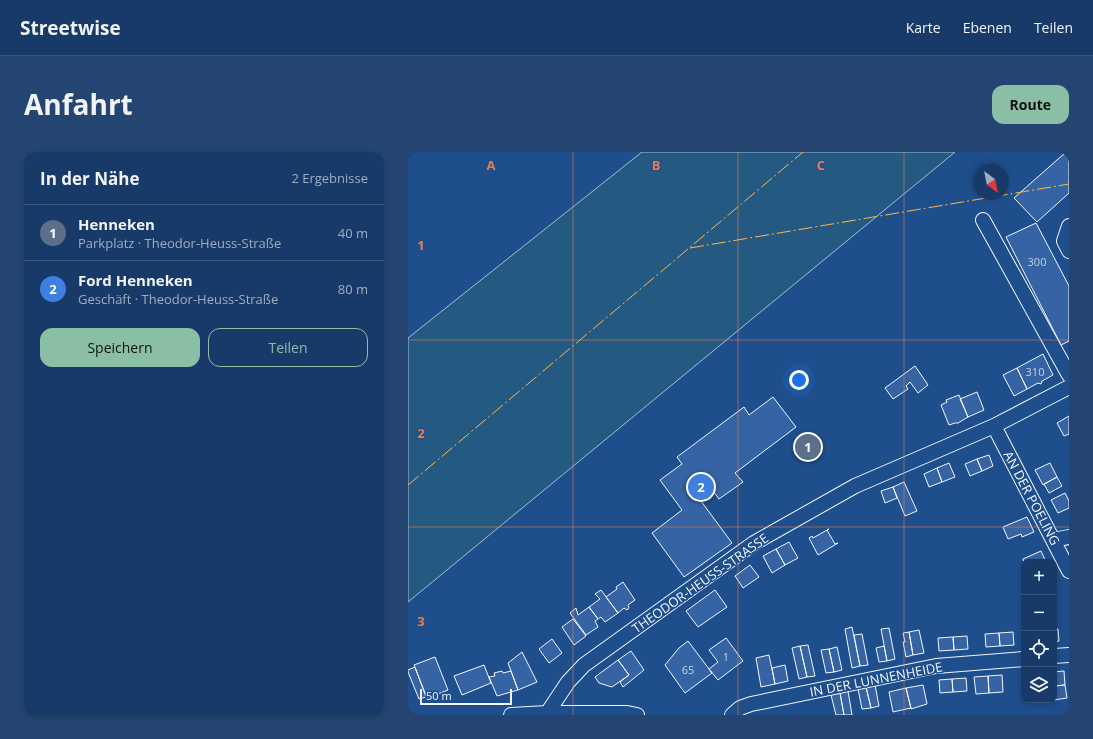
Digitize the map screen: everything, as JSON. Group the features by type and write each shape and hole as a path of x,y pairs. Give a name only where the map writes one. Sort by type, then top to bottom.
{"street":[{"path":"983,220 1069,374"},
{"path":"1069,226 1064,242 1069,251"},
{"name":"THEODOR-HEUSS-STRASSE","path":"546,714 568,682 584,665 746,548 855,486 994,426 1069,387"},
{"name":"AN DER POELING","path":"994,426 1069,571"},
{"path":"1053,540 1069,537"},
{"path":"1057,656 1069,655"},
{"name":"IN DER LUNNENHEIDE","path":"732,715 740,708 751,704 936,666 1021,659"},
{"path":"511,715 627,713 637,715"}],"shaded area":[{"path":"642,152 955,152 408,602 408,338"}],"building":[{"path":"1066,152 1069,152 1069,193 1037,222 1014,198"},
{"path":"1036,223 1069,286 1069,341 1061,345 1006,237"},
{"path":"1043,354 1053,375 1042,381 1041,384 1038,383 1027,389 1017,368"},
{"path":"915,366 928,385 918,393 910,382 906,386 908,389 893,399 885,388"},
{"path":"1017,368 1027,389 1014,396 1003,375"},
{"path":"977,392 984,410 968,417 960,399"},
{"path":"959,395 968,417 958,423 949,425 941,405 947,402 946,400"},
{"path":"773,397 796,427 735,473 743,482 719,499 714,492 701,501 732,543 684,577 652,533 682,510 660,480 682,464 677,457 744,407 749,415"},
{"path":"1069,416 1069,434 1064,436 1057,423"},
{"path":"989,455 993,466 982,471 977,459"},
{"path":"977,459 982,471 970,476 965,464"},
{"path":"949,463 955,477 942,482 937,468"},
{"path":"1050,463 1057,477 1043,485 1035,470"},
{"path":"937,468 942,482 929,487 924,474"},
{"path":"1057,477 1062,486 1049,493 1044,484"},
{"path":"904,482 917,511 905,516 893,487"},
{"path":"893,487 897,498 885,503 881,491"},
{"path":"1065,493 1069,501 1069,508 1058,513 1051,500"},
{"path":"1027,517 1034,532 1022,537 1021,534 1008,539 1003,527"},
{"path":"827,530 835,544 838,543 818,555 809,538 812,536 813,538"},
{"path":"789,542 798,558 785,565 776,549"},
{"path":"776,549 785,565 772,573 763,556"},
{"path":"1041,551 1045,559 1023,559"},
{"path":"750,565 759,577 743,588 735,576"},
{"path":"623,582 635,600 628,605 629,608 627,610 624,608 618,613 606,597 617,589 616,587"},
{"path":"601,590 618,613 605,622 601,617 598,619 589,607 600,599 595,594"},
{"path":"715,590 727,607 698,627 686,611"},
{"path":"589,607 598,619 595,621 598,627 586,635 570,613 576,608 578,615"},
{"path":"573,619 586,636 574,645 562,627"},
{"path":"852,627 860,666 852,668 845,629"},
{"path":"889,628 895,659 887,661 881,629"},
{"path":"1057,629 1058,629 1059,641 1057,641"},
{"path":"919,630 924,653 913,655 909,632"},
{"path":"909,632 913,655 906,657 903,633"},
{"path":"1013,632 1014,645 1000,646 999,633"},
{"path":"999,633 1000,646 986,647 985,634"},
{"path":"862,634 868,665 860,666 854,635"},
{"path":"967,636 968,649 954,650 953,637"},
{"path":"953,637 954,650 939,651 938,638"},
{"path":"726,638 743,661 718,680 709,669 718,662 709,650"},
{"path":"552,639 562,653 549,663 539,649"},
{"path":"688,641 712,673 685,693 665,665 679,648"},
{"path":"808,645 815,676 807,677 800,646"},
{"path":"800,646 807,677 799,679 792,648"},
{"path":"884,646 887,661 879,662 876,648"},
{"path":"837,647 842,670 834,672 829,649"},
{"path":"829,649 834,672 826,673 821,650"},
{"path":"631,651 644,670 623,687 620,682 629,675 618,660"},
{"path":"522,652 537,682 518,690 508,663"},
{"path":"769,655 775,684 761,687 756,658"},
{"path":"435,657 448,690 427,698 414,665"},
{"path":"618,660 629,675 612,687 599,683 595,677"},
{"path":"484,665 491,683 462,695 454,676"},
{"path":"785,665 788,681 775,684 772,668"},
{"path":"415,667 426,697 419,699 408,672 408,670"},
{"path":"502,671 503,673 511,671 518,690 497,696 489,677 495,676 494,673"},
{"path":"1064,671 1065,685 1057,686 1057,672"},
{"path":"1002,675 1003,692 989,693 988,676"},
{"path":"988,676 989,693 976,694 974,677"},
{"path":"966,678 967,691 953,692 952,679"},
{"path":"952,679 953,692 940,693 939,680"},
{"path":"875,685 879,706 871,708 866,687"},
{"path":"923,685 927,704 911,709 906,688"},
{"path":"1065,685 1067,698 1057,700 1057,686"},
{"path":"866,687 871,708 862,709 858,689"},
{"path":"906,688 911,708 893,712 889,692"},
{"path":"848,691 852,715 844,715 840,693"},
{"path":"840,693 844,715 836,715 831,695"}],"power":[{"path":"408,485 803,152"},
{"path":"690,248 1069,184"}],"place":[{"name":"Henneken","path":"808,447"},
{"name":"Ford Henneken","path":"701,487"}]}
